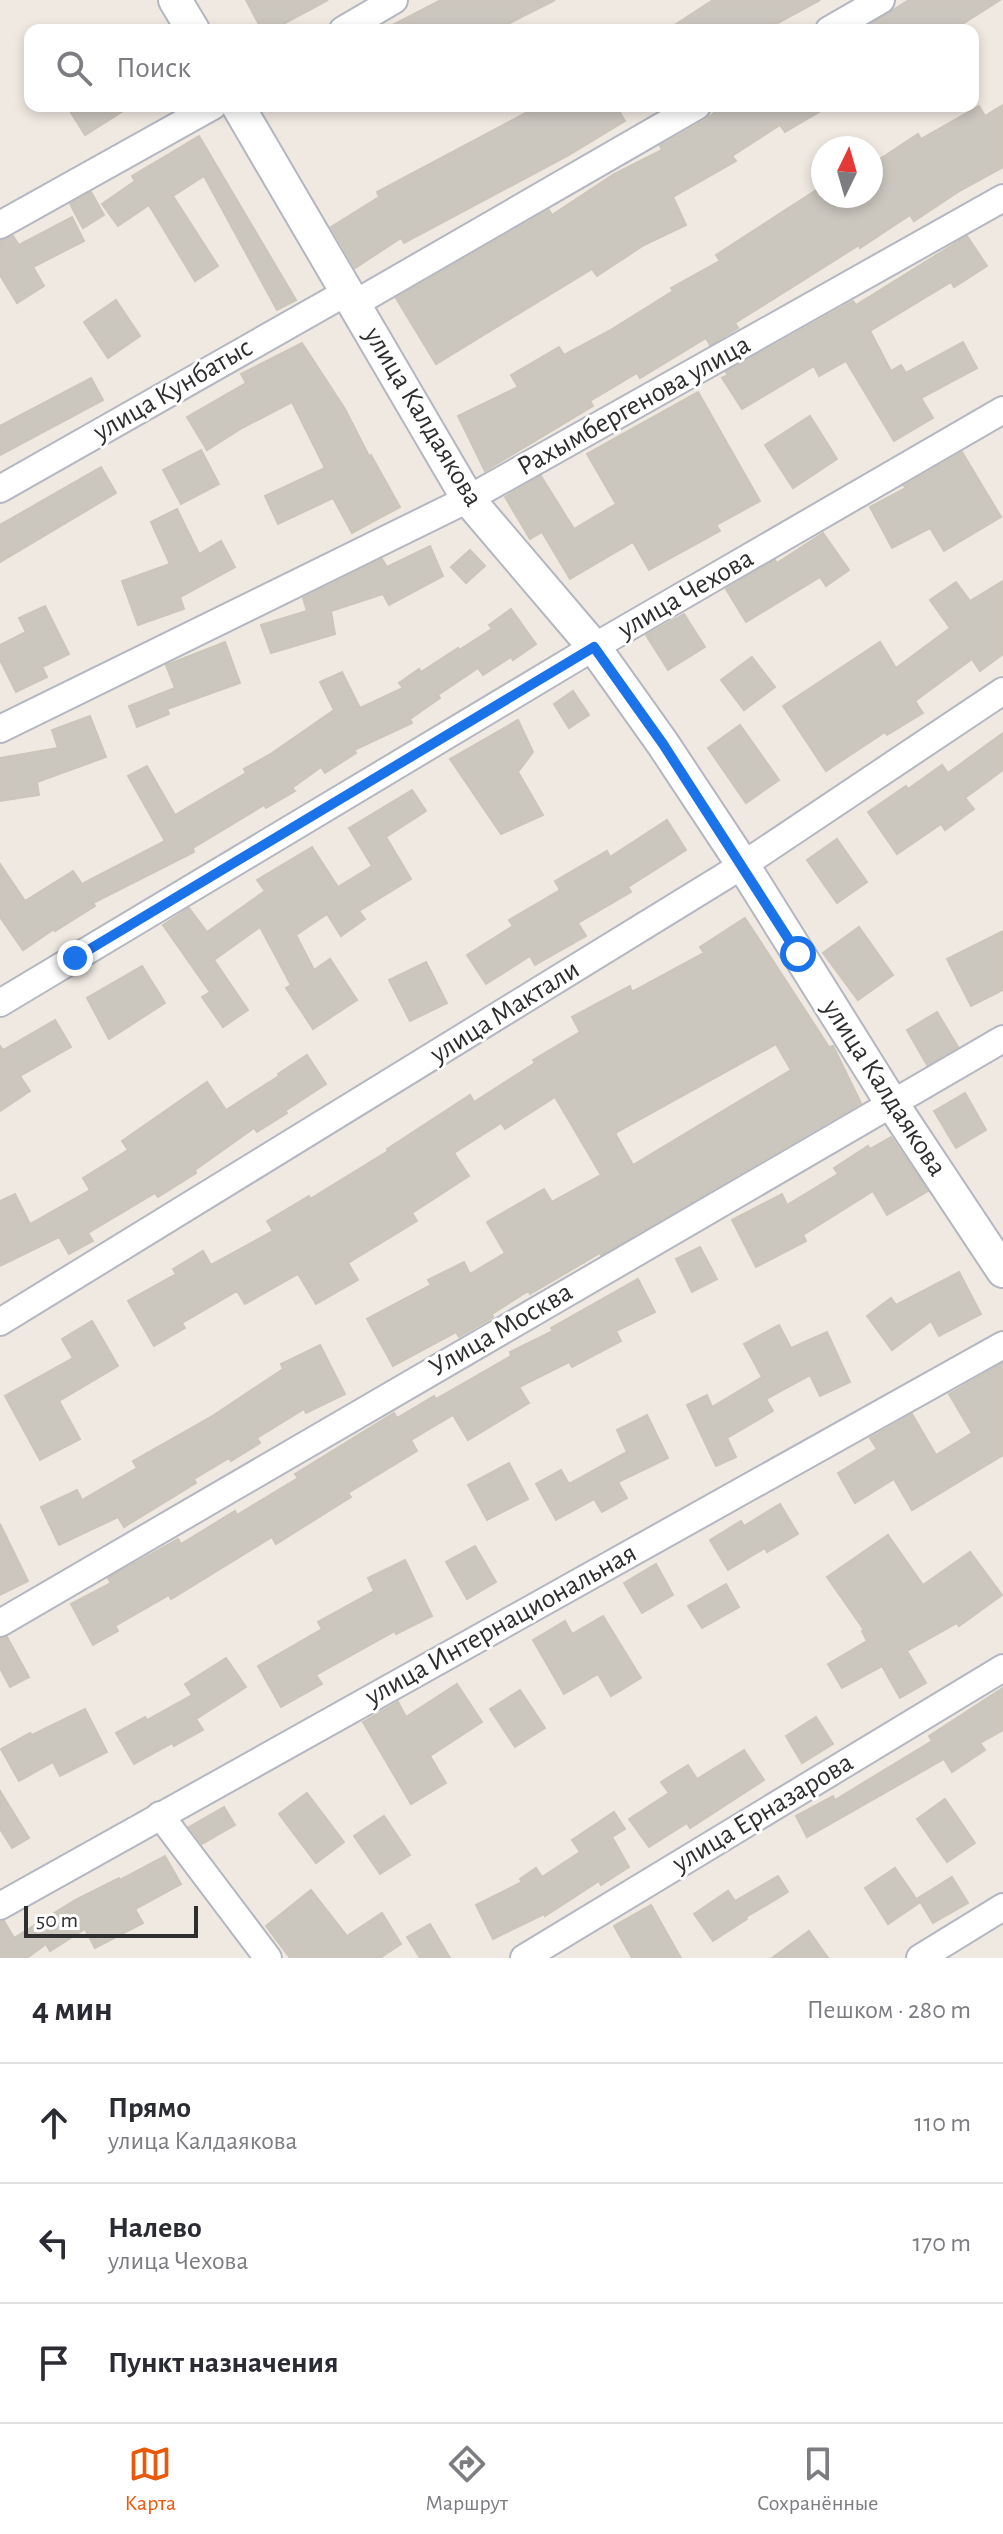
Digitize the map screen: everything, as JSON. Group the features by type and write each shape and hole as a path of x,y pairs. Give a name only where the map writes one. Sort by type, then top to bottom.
{"street":[{"path":"175,0 189,24"},
{"path":"353,24 394,0"},
{"path":"839,24 881,0"},
{"path":"0,225 202,112"},
{"name":"улица Калдаякова","path":"242,112 468,499 594,647 663,744 743,865 891,1102 1003,1271"},
{"name":"улица Кунбатыс","path":"0,489 686,112"},
{"name":"Рахымбергенова улица","path":"0,729 468,499 1003,198"},
{"name":"улица Чехова","path":"0,1003 594,647 1003,410"},
{"name":"улица Мактали","path":"0,1322 743,865 1003,691"},
{"name":"Улица Москва","path":"0,1623 1003,1039"},
{"name":"улица Интернациональная","path":"0,1906 1003,1345"},
{"name":"улица Ерназарова","path":"524,1958 1003,1668"},
{"path":"160,1815 268,1958"},
{"path":"920,1958 1003,1907"}],"building":[{"path":"246,0 328,0 283,24 259,24"},
{"path":"441,0 555,0 508,24 395,24"},
{"path":"713,0 820,0 776,24 676,24"},
{"path":"909,0 1000,0 962,24 871,24"},
{"path":"1003,105 1003,167 914,221 910,215 860,248 859,245 735,323 738,328 710,345 706,338 640,378 637,373 590,401 593,406 485,471 458,416 518,387 511,375 559,347 564,355 609,331 673,291 671,288 720,261 716,255 811,194 811,208 883,208 883,157 918,134 921,139 968,112 979,112 979,106 985,116"},
{"path":"71,112 121,112 85,135"},
{"path":"528,112 620,112 625,121 569,155 404,243 401,238 355,268 331,227 379,197 377,192"},
{"path":"715,112 819,112 785,132 780,125 732,156 736,161 673,197 686,225 644,245 597,276 592,269 436,364 396,298 549,210 552,215 614,174 662,150 660,146"},
{"path":"199,136 296,300 277,310 204,176 173,196 218,266 195,281 149,205 118,226 102,204 135,181 132,176"},
{"path":"91,192 104,215 83,228 70,204"},
{"path":"72,217 84,241 33,267 44,286 17,303 0,275 0,241 13,236 19,245"},
{"path":"967,236 987,266 954,287 951,282 870,331 891,371 901,365 906,373 963,342 977,368 921,398 933,418 894,441 846,361 819,376 814,366 742,409 722,378 728,375 726,372 853,301 856,305"},
{"path":"116,300 140,336 108,358 84,322"},
{"path":"302,343 345,409 400,507 352,533 333,498 278,524 265,496 325,468 292,402 207,450 187,417 246,383 241,374"},
{"path":"91,378 103,400 0,455 0,426"},
{"path":"698,392 760,501 716,525 720,531 649,570 633,542 570,579 542,532 530,539 505,497 541,476 574,529 616,504 587,454"},
{"path":"810,416 837,459 793,488 765,445"},
{"path":"201,450 219,484 181,504 163,470"},
{"path":"962,452 1001,517 944,551 930,528 892,548 870,507"},
{"path":"101,467 116,493 0,562 0,525"},
{"path":"177,509 199,554 221,541 235,567 180,597 184,609 138,625 122,581 170,564 151,522"},
{"path":"823,533 849,570 826,586 820,577 746,622 726,589 775,560 777,563"},
{"path":"430,546 443,576 389,605 383,594 331,611 335,634 271,653 261,625 307,611 303,598 382,559 387,567"},
{"path":"470,550 485,566 466,583 451,567"},
{"path":"1003,581 1003,654 980,671 972,659 915,701 923,713 887,735 885,732 826,771 783,706 880,642 896,668 950,628 930,600 956,582 970,601"},
{"path":"45,606 69,654 42,667 47,677 16,692 0,660 0,645 26,632 19,618"},
{"path":"511,609 536,644 483,675 478,668 438,695 440,698 410,719 412,723 354,750 356,753 325,773 321,767 292,788 295,791 266,808 264,805 193,848 194,852 93,903 95,906 23,950 0,917 0,864 25,901 73,871 82,884 165,841 128,776 147,766 175,815 246,773 244,769 334,710 320,682 342,672 360,708 403,688 399,683 492,629 489,625"},
{"path":"684,614 705,647 668,670 646,635"},
{"path":"225,642 240,683 167,709 169,714 137,727 129,706 175,688 166,665"},
{"path":"752,657 775,687 744,710 721,680"},
{"path":"573,691 589,715 569,728 554,704"},
{"path":"90,716 106,757 37,782 39,795 0,801 0,758 58,748 52,730"},
{"path":"518,720 533,752 518,772 543,815 501,834 450,759"},
{"path":"740,725 779,780 746,803 708,748"},
{"path":"1003,733 1003,770 965,798 974,809 945,830 941,824 897,854 868,812 942,765 948,773"},
{"path":"412,790 426,811 386,837 411,879 359,911 365,919 341,936 327,914 296,935 314,970 330,959 357,1000 313,1029 286,988 291,985 260,927 214,960 248,1010 223,1027 202,997 210,992 163,925 189,908 207,932 265,891 257,880 312,847 338,887 372,866 349,828"},
{"path":"667,820 686,850 628,887 631,892 578,923 586,936 535,965 530,956 486,984 467,955 513,926 509,920 560,890 555,881 607,851 610,857"},
{"path":"837,839 867,882 837,903 807,860"},
{"path":"745,918 829,1047 833,1046 861,1103 601,1255 530,1294 528,1291 459,1337 456,1332 393,1366 367,1319 431,1285 428,1280 464,1262 470,1274 505,1253 487,1222 544,1189 552,1202 601,1175 555,1097 505,1129 501,1123 454,1153 469,1176 412,1213 417,1221 348,1263 358,1280 316,1304 298,1274 245,1304 237,1291 182,1323 185,1328 154,1346 128,1301 176,1274 173,1269 203,1251 211,1265 273,1231 267,1221 309,1196 310,1199 388,1151 470,1095 474,1102 535,1063 533,1060 580,1032 572,1017 630,986 632,992 704,953 700,947","holes":["776,1044 791,1070 633,1165 615,1133"]},
{"path":"859,927 893,975 858,1000 823,953"},
{"path":"1003,931 1003,990 971,1006 947,959"},
{"path":"426,962 447,1003 410,1021 389,980"},
{"path":"142,966 165,1003 109,1039 87,998"},
{"path":"937,1012 958,1047 927,1065 907,1030"},
{"path":"55,1020 71,1047 20,1076 30,1091 0,1111 0,1046 3,1050"},
{"path":"307,1055 326,1084 285,1111 287,1113 257,1132 254,1128 195,1170 196,1173 158,1197 155,1193 88,1233 93,1241 69,1254 59,1237 0,1266 0,1201 15,1194 30,1224 90,1190 83,1178 128,1150 122,1141 207,1082 226,1110"},
{"path":"965,1093 986,1130 956,1148 934,1111"},
{"path":"891,1137 928,1191 887,1215 873,1191 803,1235 806,1241 756,1267 732,1220 782,1194 787,1205 838,1174 834,1168 868,1146 870,1149"},
{"path":"700,1247 717,1279 692,1292 676,1259"},
{"path":"959,1272 981,1314 939,1336 931,1321 892,1350 867,1316 891,1298 896,1305"},
{"path":"638,1279 655,1312 616,1331 621,1341 572,1367 569,1362 519,1387 529,1403 468,1440 453,1415 411,1440 417,1451 348,1493 351,1497 276,1544 272,1537 171,1599 169,1595 115,1626 118,1631 93,1645 71,1604 111,1583 108,1578 178,1539 181,1544 235,1511 237,1515 298,1478 295,1474 394,1413 397,1418 434,1396 436,1399 511,1356 510,1352 553,1331 551,1328"},
{"path":"92,1321 118,1366 59,1401 80,1439 40,1460 5,1396 73,1358 62,1339"},
{"path":"779,1325 791,1348 827,1332 850,1382 820,1396 810,1375 766,1399 773,1411 727,1438 736,1457 716,1466 687,1405 707,1395 712,1407 762,1377 744,1344"},
{"path":"320,1345 345,1394 306,1413 304,1409 257,1438 260,1443 194,1479 196,1483 124,1527 118,1517 59,1545 41,1507 77,1490 82,1500 137,1468 133,1461 214,1415 283,1369 281,1364"},
{"path":"1003,1363 1003,1455 912,1510 894,1479 855,1503 838,1473 877,1449 870,1438 912,1414 936,1455 972,1433 949,1394"},
{"path":"647,1415 668,1458 618,1482 627,1498 602,1512 594,1499 556,1520 536,1484 561,1470 569,1484 627,1452 617,1430"},
{"path":"509,1463 528,1499 487,1520 468,1485"},
{"path":"780,1504 798,1534 767,1552 765,1548 728,1570 710,1540 741,1521 744,1526"},
{"path":"0,1524 28,1581 0,1595"},
{"path":"888,1535 923,1585 970,1552 1002,1595 959,1626 957,1623 907,1651 926,1683 900,1698 882,1666 842,1688 828,1664 867,1641 864,1630 827,1577"},
{"path":"475,1546 496,1582 467,1599 446,1562"},
{"path":"405,1560 432,1616 396,1634 395,1631 316,1675 322,1684 281,1707 258,1666 322,1629 318,1622 374,1591 368,1578"},
{"path":"656,1564 673,1595 642,1613 624,1583"},
{"path":"726,1584 739,1607 702,1628 688,1606"},
{"path":"603,1616 641,1678 611,1696 598,1674 564,1694 533,1640 565,1621 572,1634"},
{"path":"7,1637 29,1677 10,1687 0,1668 0,1639"},
{"path":"226,1658 246,1687 196,1719 203,1730 134,1764 116,1733 192,1695 185,1684"},
{"path":"457,1684 482,1722 430,1756 446,1783 411,1804 363,1722 398,1702 406,1717"},
{"path":"1003,1688 1003,1730 980,1743 985,1750 952,1772 944,1759 807,1837 796,1816 833,1796 835,1800 932,1741 929,1736"},
{"path":"520,1690 545,1728 515,1747 490,1709"},
{"path":"85,1709 107,1752 60,1776 53,1762 19,1781 1,1749"},
{"path":"816,1717 833,1744 802,1763 786,1736"},
{"path":"744,1750 764,1780 690,1828 687,1823 649,1847 629,1819 669,1793 661,1782 688,1765 697,1779"},
{"path":"0,1791 29,1838 12,1848 0,1829"},
{"path":"307,1793 344,1842 316,1863 279,1814"},
{"path":"945,1799 975,1843 947,1862 917,1819"},
{"path":"224,1807 235,1825 202,1844 189,1827"},
{"path":"614,1812 625,1829 612,1837 629,1867 601,1885 599,1881 545,1916 493,1939 476,1905 522,1882 520,1879 536,1868 542,1877 580,1852 572,1840"},
{"path":"384,1816 410,1855 380,1874 354,1836"},
{"path":"165,1856 181,1884 135,1909 143,1923 95,1948 85,1929 50,1951 46,1944 27,1958 0,1958 0,1922 4,1921 14,1938 75,1900"},
{"path":"895,1868 919,1903 888,1924 865,1888"},
{"path":"778,1876 788,1892 713,1941 694,1914 728,1891 735,1901"},
{"path":"952,1877 968,1903 933,1923 918,1898"},
{"path":"311,1890 347,1936 382,1913 401,1944 380,1958 290,1958 266,1926"},
{"path":"651,1905 681,1958 632,1958 614,1926"},
{"path":"430,1924 450,1958 420,1958 407,1937"},
{"path":"809,1931 828,1958 772,1958"}],"route":[{"path":"75,958 594,647 663,744 798,954"}]}
